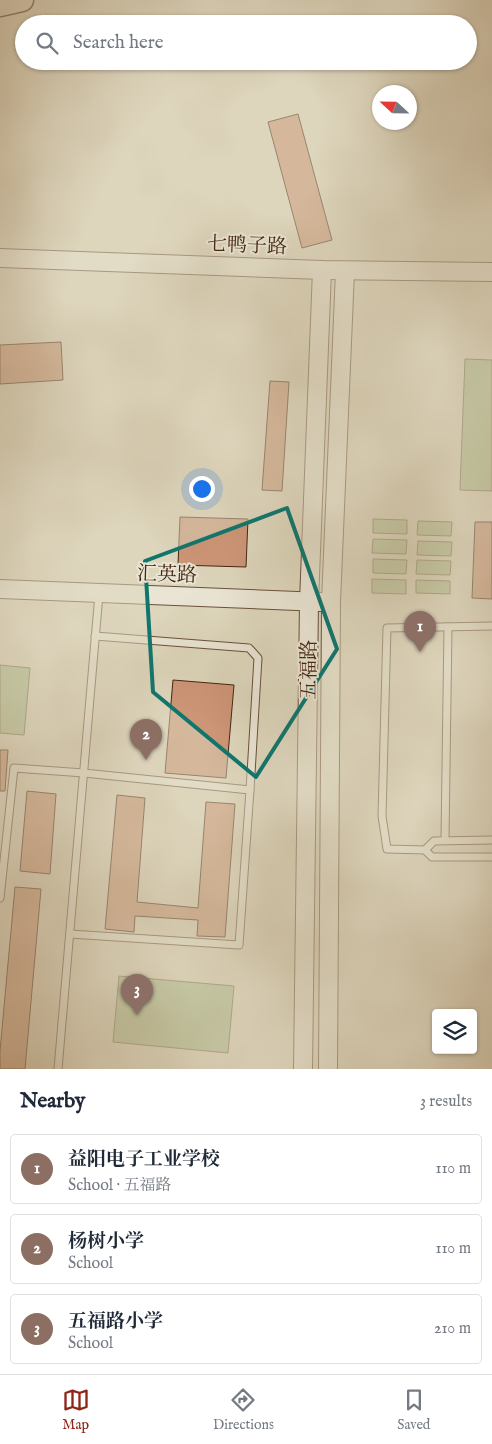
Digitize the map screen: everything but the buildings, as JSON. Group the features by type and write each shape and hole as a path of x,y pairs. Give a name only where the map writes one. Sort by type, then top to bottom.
{"main road":[{"path":"0,5 22,0"}],"street":[{"name":"七鸭子路","path":"0,258 345,271 492,272"},
{"path":"303,1069 310,602 322,270"},
{"name":"五福路","path":"328,1069 331,602 345,271"},
{"name":"汇英路","path":"0,589 331,602"}],"lane":[{"path":"58,1069 99,593"},
{"path":"492,626 387,628 382,816 387,849 426,850 432,857 492,857"},
{"path":"445,840 448,627"},
{"path":"70,934 239,945 258,658 249,648 95,636"},
{"path":"0,898 14,768 250,790"},
{"path":"426,850 434,841 492,840"}],"highlighted area":[{"path":"287,508 337,649 256,777 153,692 145,561"}],"green space":[{"path":"465,359 492,360 492,491 460,490"},
{"path":"373,519 407,520 407,534 373,533"},
{"path":"418,521 452,522 451,536 417,535"},
{"path":"373,539 407,540 406,554 372,553"},
{"path":"418,541 452,542 451,556 417,555"},
{"path":"373,559 407,560 406,574 373,573"},
{"path":"417,560 451,561 450,575 416,574"},
{"path":"372,579 406,580 406,594 372,593"},
{"path":"416,580 450,581 450,594 416,593"},
{"path":"0,665 30,668 24,735 0,733"},
{"path":"119,976 234,986 228,1053 113,1042"}],"place":[{"name":"益阳电子工业学校","path":"420,652"},
{"name":"杨树小学","path":"146,760"},
{"name":"五福路小学","path":"137,1015"}]}
